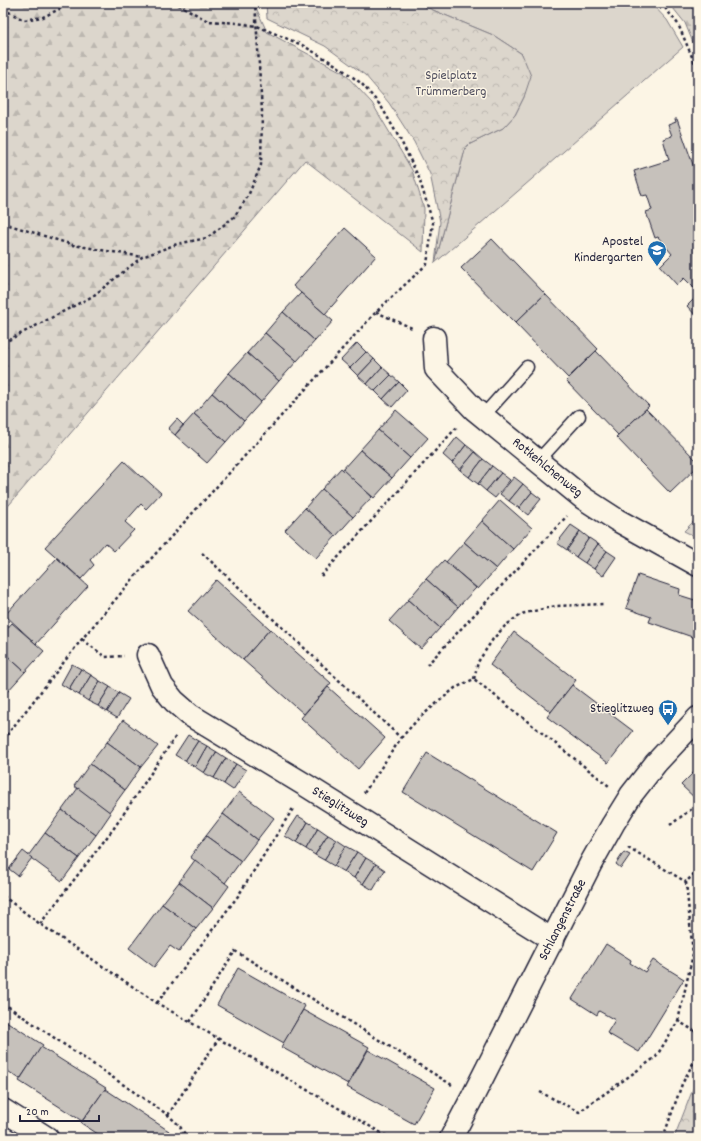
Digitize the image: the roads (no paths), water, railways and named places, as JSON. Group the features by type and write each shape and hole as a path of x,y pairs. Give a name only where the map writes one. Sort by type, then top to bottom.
{"street":[{"name":"Rotkehlchenweg","path":"434,338 436,369 478,413 583,498 617,520 698,565"},
{"name":"Stieglitzweg","path":"148,655 162,686 174,701 190,715 307,786 553,940"},
{"name":"Schlangenstraße","path":"451,1138 607,834 631,795 656,763 698,718"},
{"path":"3,1110 47,1138"}],"lane":[{"path":"478,413 527,367"},
{"path":"538,461 580,416"}],"place":[{"name":"Apostel Kindergarten","path":"657,267"},
{"name":"Stieglitzweg","path":"668,726"}],"park label":[{"name":"Spielplatz Trümmerberg","path":"451,84"}]}
